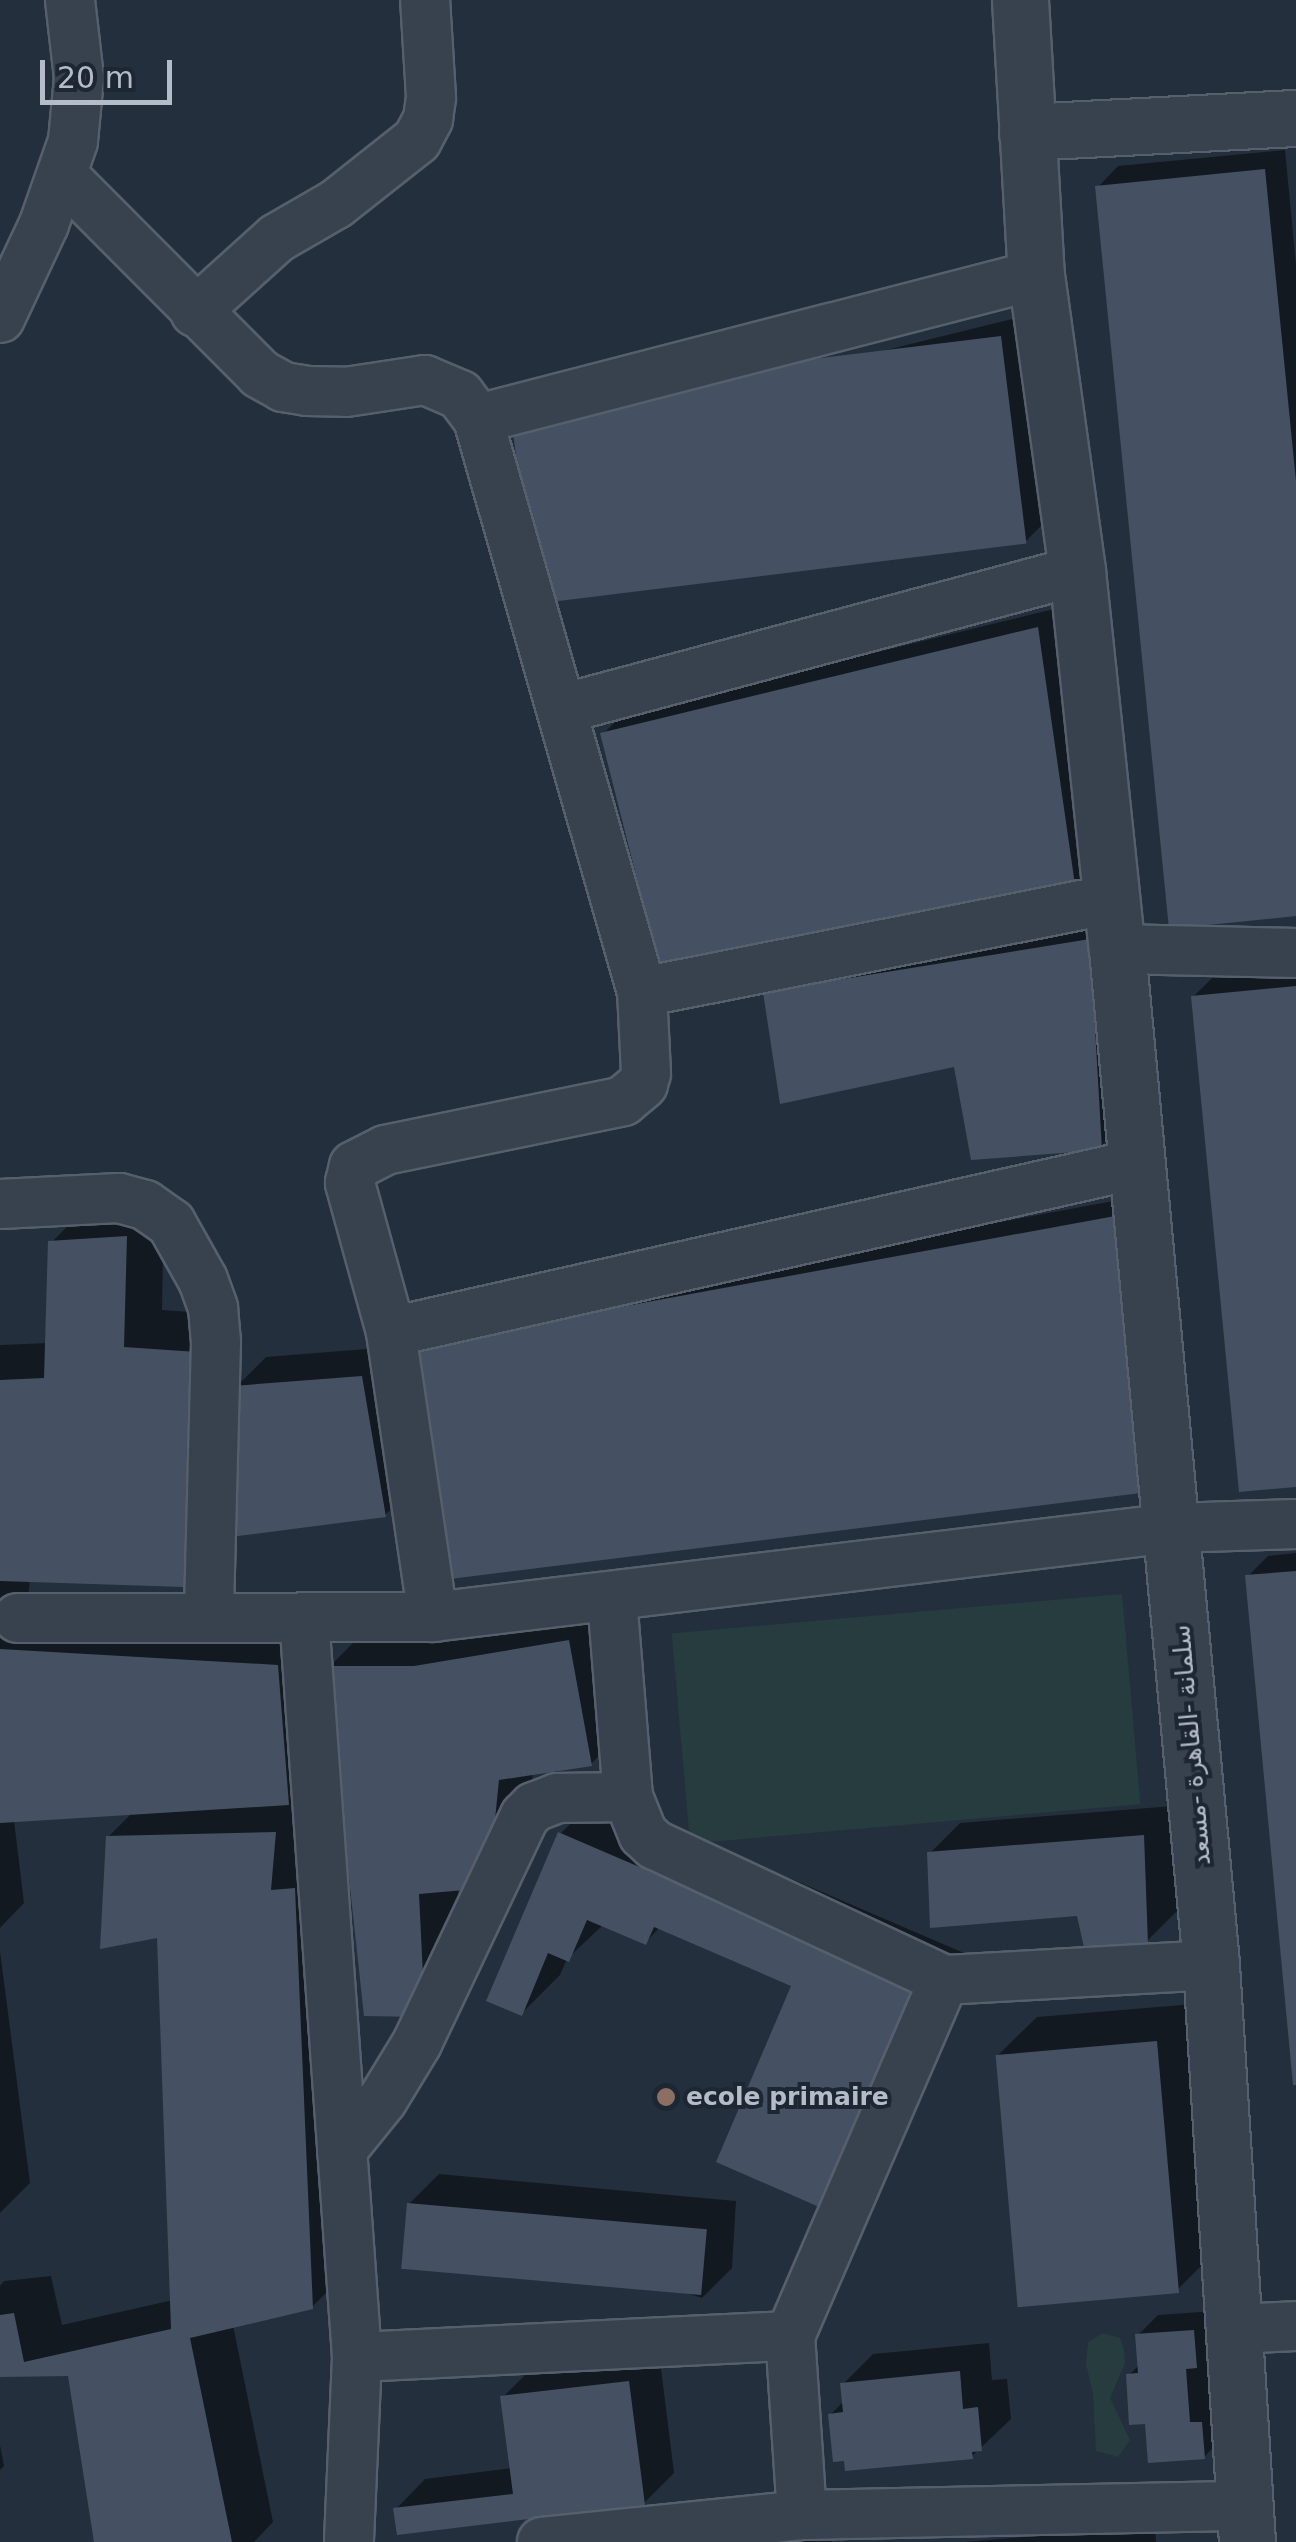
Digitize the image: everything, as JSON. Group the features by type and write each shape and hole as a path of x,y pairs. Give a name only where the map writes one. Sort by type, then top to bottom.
{"street":[{"path":"0,318 63,176 73,142 79,78 70,0"},
{"path":"195,312 277,238 336,204 417,140 428,120 431,97 425,0"},
{"name":"سلمانة -القاهرة -مسعد","path":"1020,0 1036,275 1077,572 1114,924 1212,1966 1245,2524"},
{"path":"1027,132 1296,118"},
{"path":"63,176 260,374 283,387 346,392 425,380 460,394 478,419 642,992 646,1073 643,1084 623,1101 385,1150 354,1166 350,1183 391,1332 433,1616"},
{"path":"478,419 1036,275"},
{"path":"562,709 1077,572"},
{"path":"642,992 1114,924 1296,953"},
{"path":"391,1332 1138,1164"},
{"path":"0,1204 118,1198 146,1205 171,1223 203,1280 212,1308 216,1342 209,1617"},
{"path":"18,1618 433,1616 612,1598 1172,1528 1296,1524"},
{"path":"612,1598 628,1797 638,1824 655,1844 944,1980 1212,1966"},
{"path":"304,1617 357,2356 349,2542"},
{"path":"342,2150 418,2043 525,1816 534,1806 558,1798 628,1797"},
{"path":"802,2515 790,2336 944,1980"},
{"path":"1235,2329 1296,2326"},
{"path":"357,2356 790,2336"},
{"path":"542,2542 802,2515 1245,2524"}],"green space":[{"path":"1122,1594 1140,1804 690,1844 672,1633"},
{"path":"1103,2333 1120,2338 1124,2349 1125,2363 1110,2398 1130,2440 1118,2457 1096,2451 1093,2394 1086,2364 1088,2342"}],"building":[{"path":"1265,169 1296,481 1296,916 1169,929 1095,186"},
{"path":"1001,336 1026,543 534,604 509,396"},
{"path":"1038,627 1076,892 658,962 600,733"},
{"path":"1090,939 1102,1150 971,1160 954,1067 780,1104 763,992"},
{"path":"1296,986 1296,1487 1239,1492 1191,996"},
{"path":"1126,1214 1157,1491 450,1579 414,1345"},
{"path":"127,1236 124,1347 197,1352 184,1587 0,1581 0,1380 44,1378 48,1241"},
{"path":"362,1376 386,1517 230,1537 233,1386"},
{"path":"1296,1571 1296,2085 1293,2085 1245,1575"},
{"path":"569,1640 592,1766 499,1780 488,1888 419,1894 425,2017 364,2016 326,1666 414,1666"},
{"path":"0,1649 278,1665 289,1805 0,1823"},
{"path":"276,1832 271,1890 295,1888 313,2309 190,2338 232,2542 94,2542 68,2376 0,2377 0,2315 14,2313 24,2362 171,2329 157,1938 100,1949 106,1836"},
{"path":"558,1832 928,1991 833,2213 716,2162 791,1986 654,1927 646,1945 587,1920 569,1962 548,1953 522,2016 486,2001"},
{"path":"1144,1835 1148,1944 1085,1952 1077,1916 930,1928 927,1852"},
{"path":"1157,2041 1179,2293 1018,2307 996,2055"},
{"path":"407,2203 707,2229 701,2295 401,2269"},
{"path":"1194,2330 1197,2368 1186,2369 1190,2422 1202,2422 1205,2459 1148,2463 1145,2424 1129,2425 1126,2374 1138,2373 1135,2334"},
{"path":"960,2371 963,2409 978,2407 982,2451 972,2452 973,2459 845,2471 844,2461 833,2462 828,2414 843,2412 840,2383"},
{"path":"629,2381 645,2505 397,2535 393,2508 513,2494 500,2396"}],"place":[{"name":"ecole primaire","path":"666,2097"}]}
